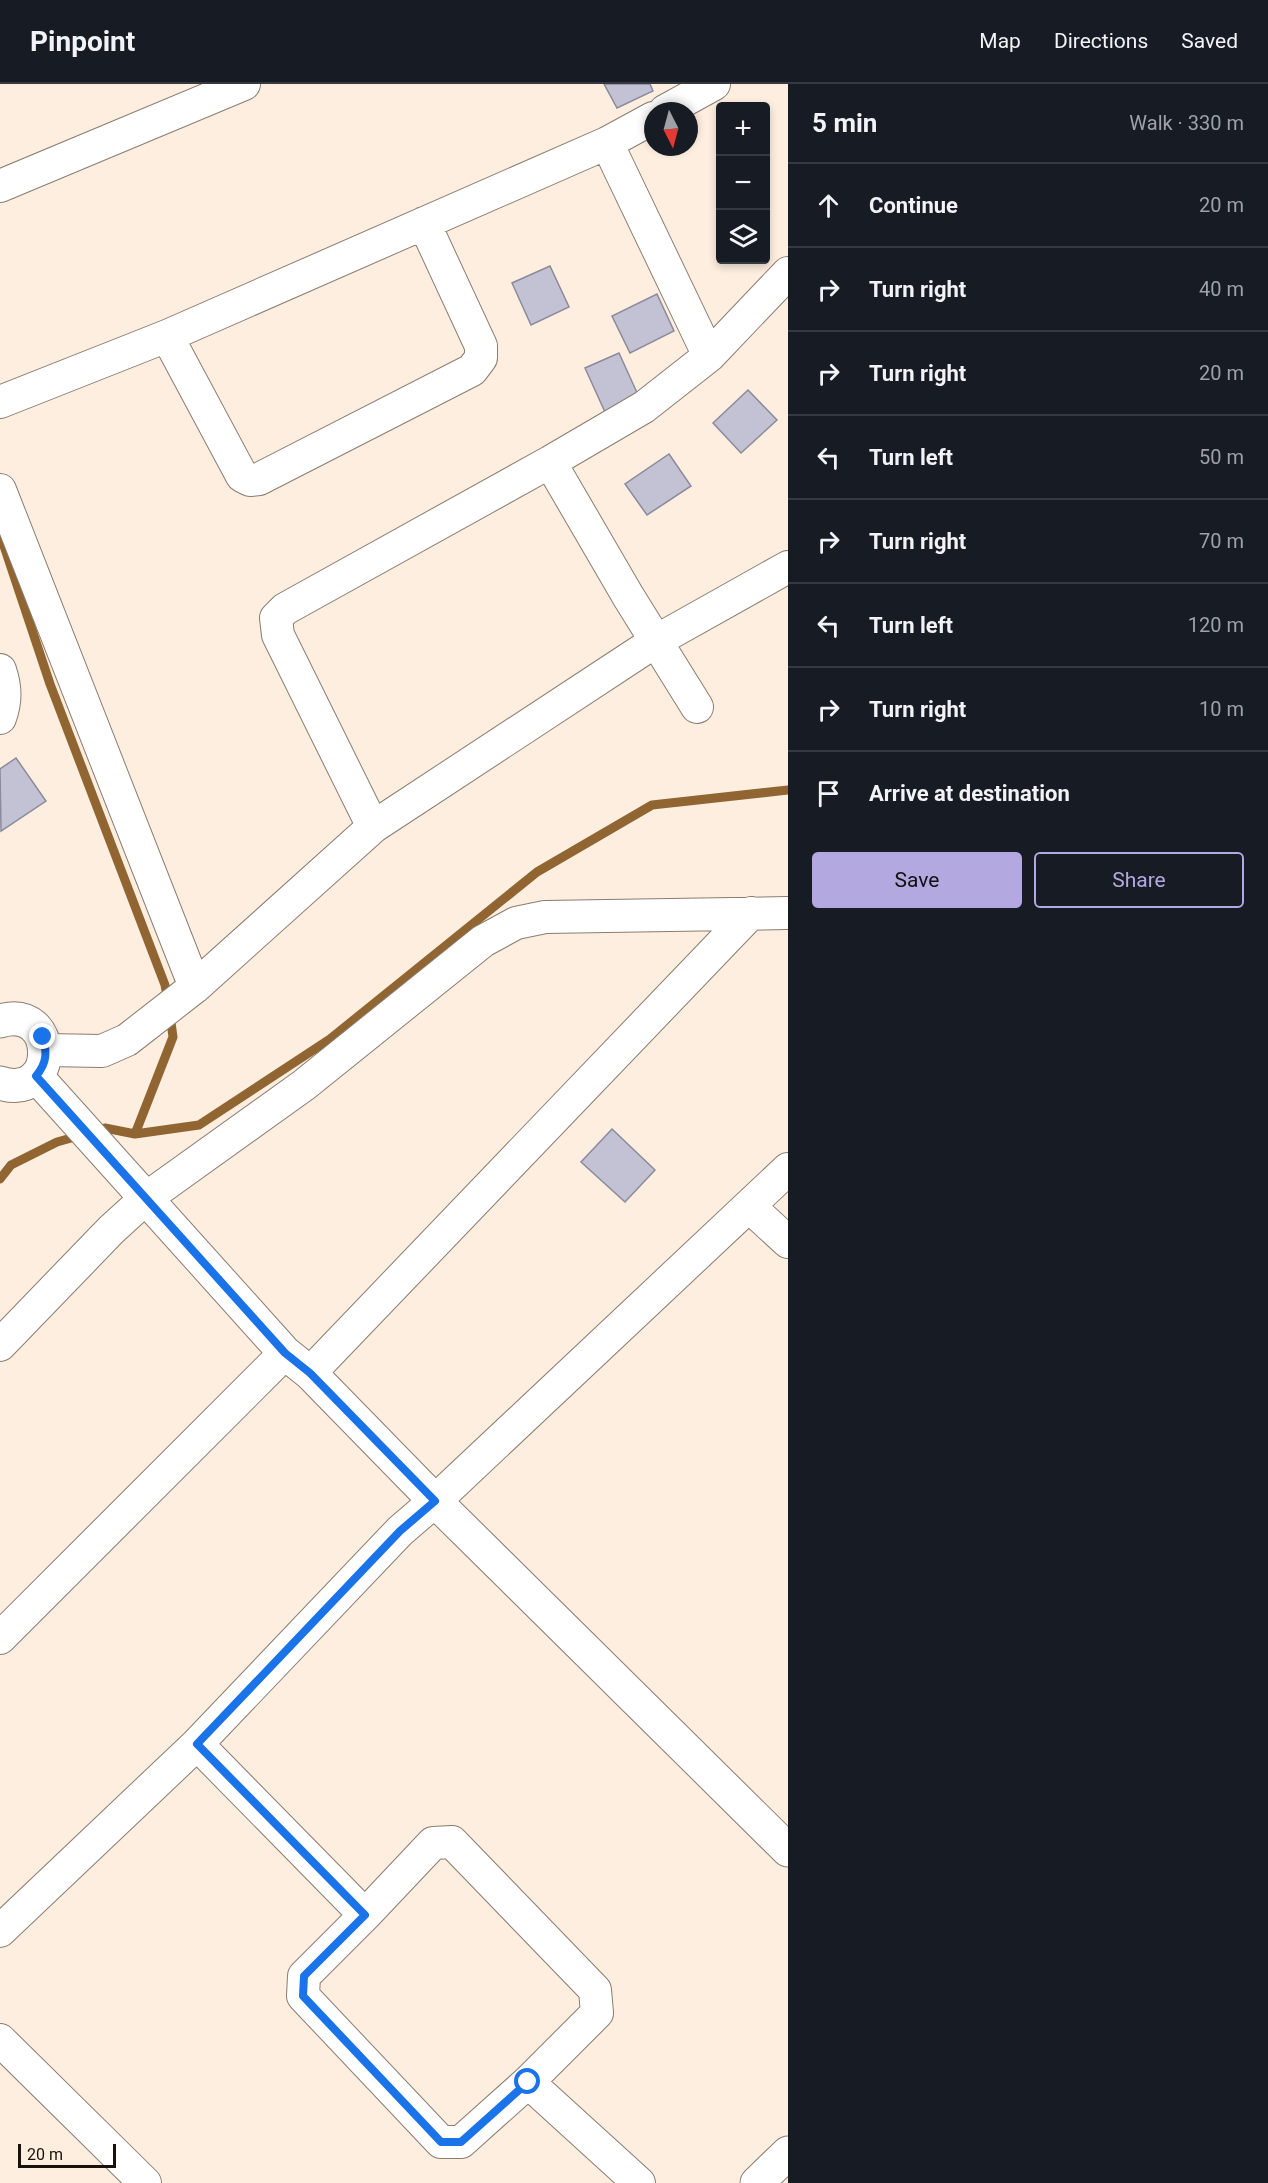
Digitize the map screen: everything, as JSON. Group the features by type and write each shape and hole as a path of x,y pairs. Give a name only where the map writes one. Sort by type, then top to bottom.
{"street":[{"path":"0,186 244,84"},
{"path":"681,102 714,84"},
{"path":"0,402 167,336 607,143 644,122"},
{"path":"607,143 710,356"},
{"path":"167,336 242,476 250,480 259,479 472,370 481,358 481,346 424,223"},
{"path":"373,827 278,635 276,618 285,609 550,462 644,407 710,356 788,273"},
{"path":"550,462 656,641 698,707"},
{"path":"0,490 190,991"},
{"path":"0,1083 9,1086 24,1084 41,1063 102,1051 128,1040 190,991 373,827 656,641 788,567"},
{"path":"0,670 4,680 6,700 0,718"},
{"path":"0,1345 111,1230 145,1199 304,1085 483,941 516,923 545,917 788,913"},
{"path":"310,1373 751,914"},
{"path":"0,1021 8,1018 22,1020 34,1027 43,1037 41,1063 68,1110 112,1158 145,1199 285,1353 310,1373 435,1501 788,1850"},
{"path":"0,1932 197,1744 400,1531 435,1501 788,1169"},
{"path":"750,1207 788,1242"},
{"path":"0,1638 285,1353"},
{"path":"197,1744 365,1915"},
{"path":"452,1842 595,1990 597,2013 528,2082 461,2142 441,2142 303,1996 304,1976 433,1843 452,1842"},
{"path":"0,2040 145,2183"},
{"path":"528,2082 639,2183"},
{"path":"756,2183 788,2153"}],"building":[{"path":"604,84 650,84 653,91 617,108"},
{"path":"550,266 569,307 531,325 512,283"},
{"path":"657,294 674,331 630,353 612,316"},
{"path":"619,353 639,397 605,412 585,368"},
{"path":"748,390 777,420 741,453 713,423"},
{"path":"669,454 691,486 647,515 625,484"},
{"path":"16,758 46,801 1,831 0,769"},
{"path":"612,1129 655,1170 625,1202 581,1162"}],"waterway":[{"path":"0,534 50,684 165,985 168,1001"},
{"path":"95,1131 105,1128 135,1134 199,1125 330,1039 537,872 652,805 788,790"},
{"path":"135,1134 173,1037 170,1015"},
{"path":"0,1179 11,1165 57,1142 82,1135"}],"route":[{"path":"43,1037 46,1060 36,1076 285,1353 310,1373 435,1501 400,1531 197,1744 365,1915 304,1976 303,1996 441,2142 461,2142 528,2082"}]}
